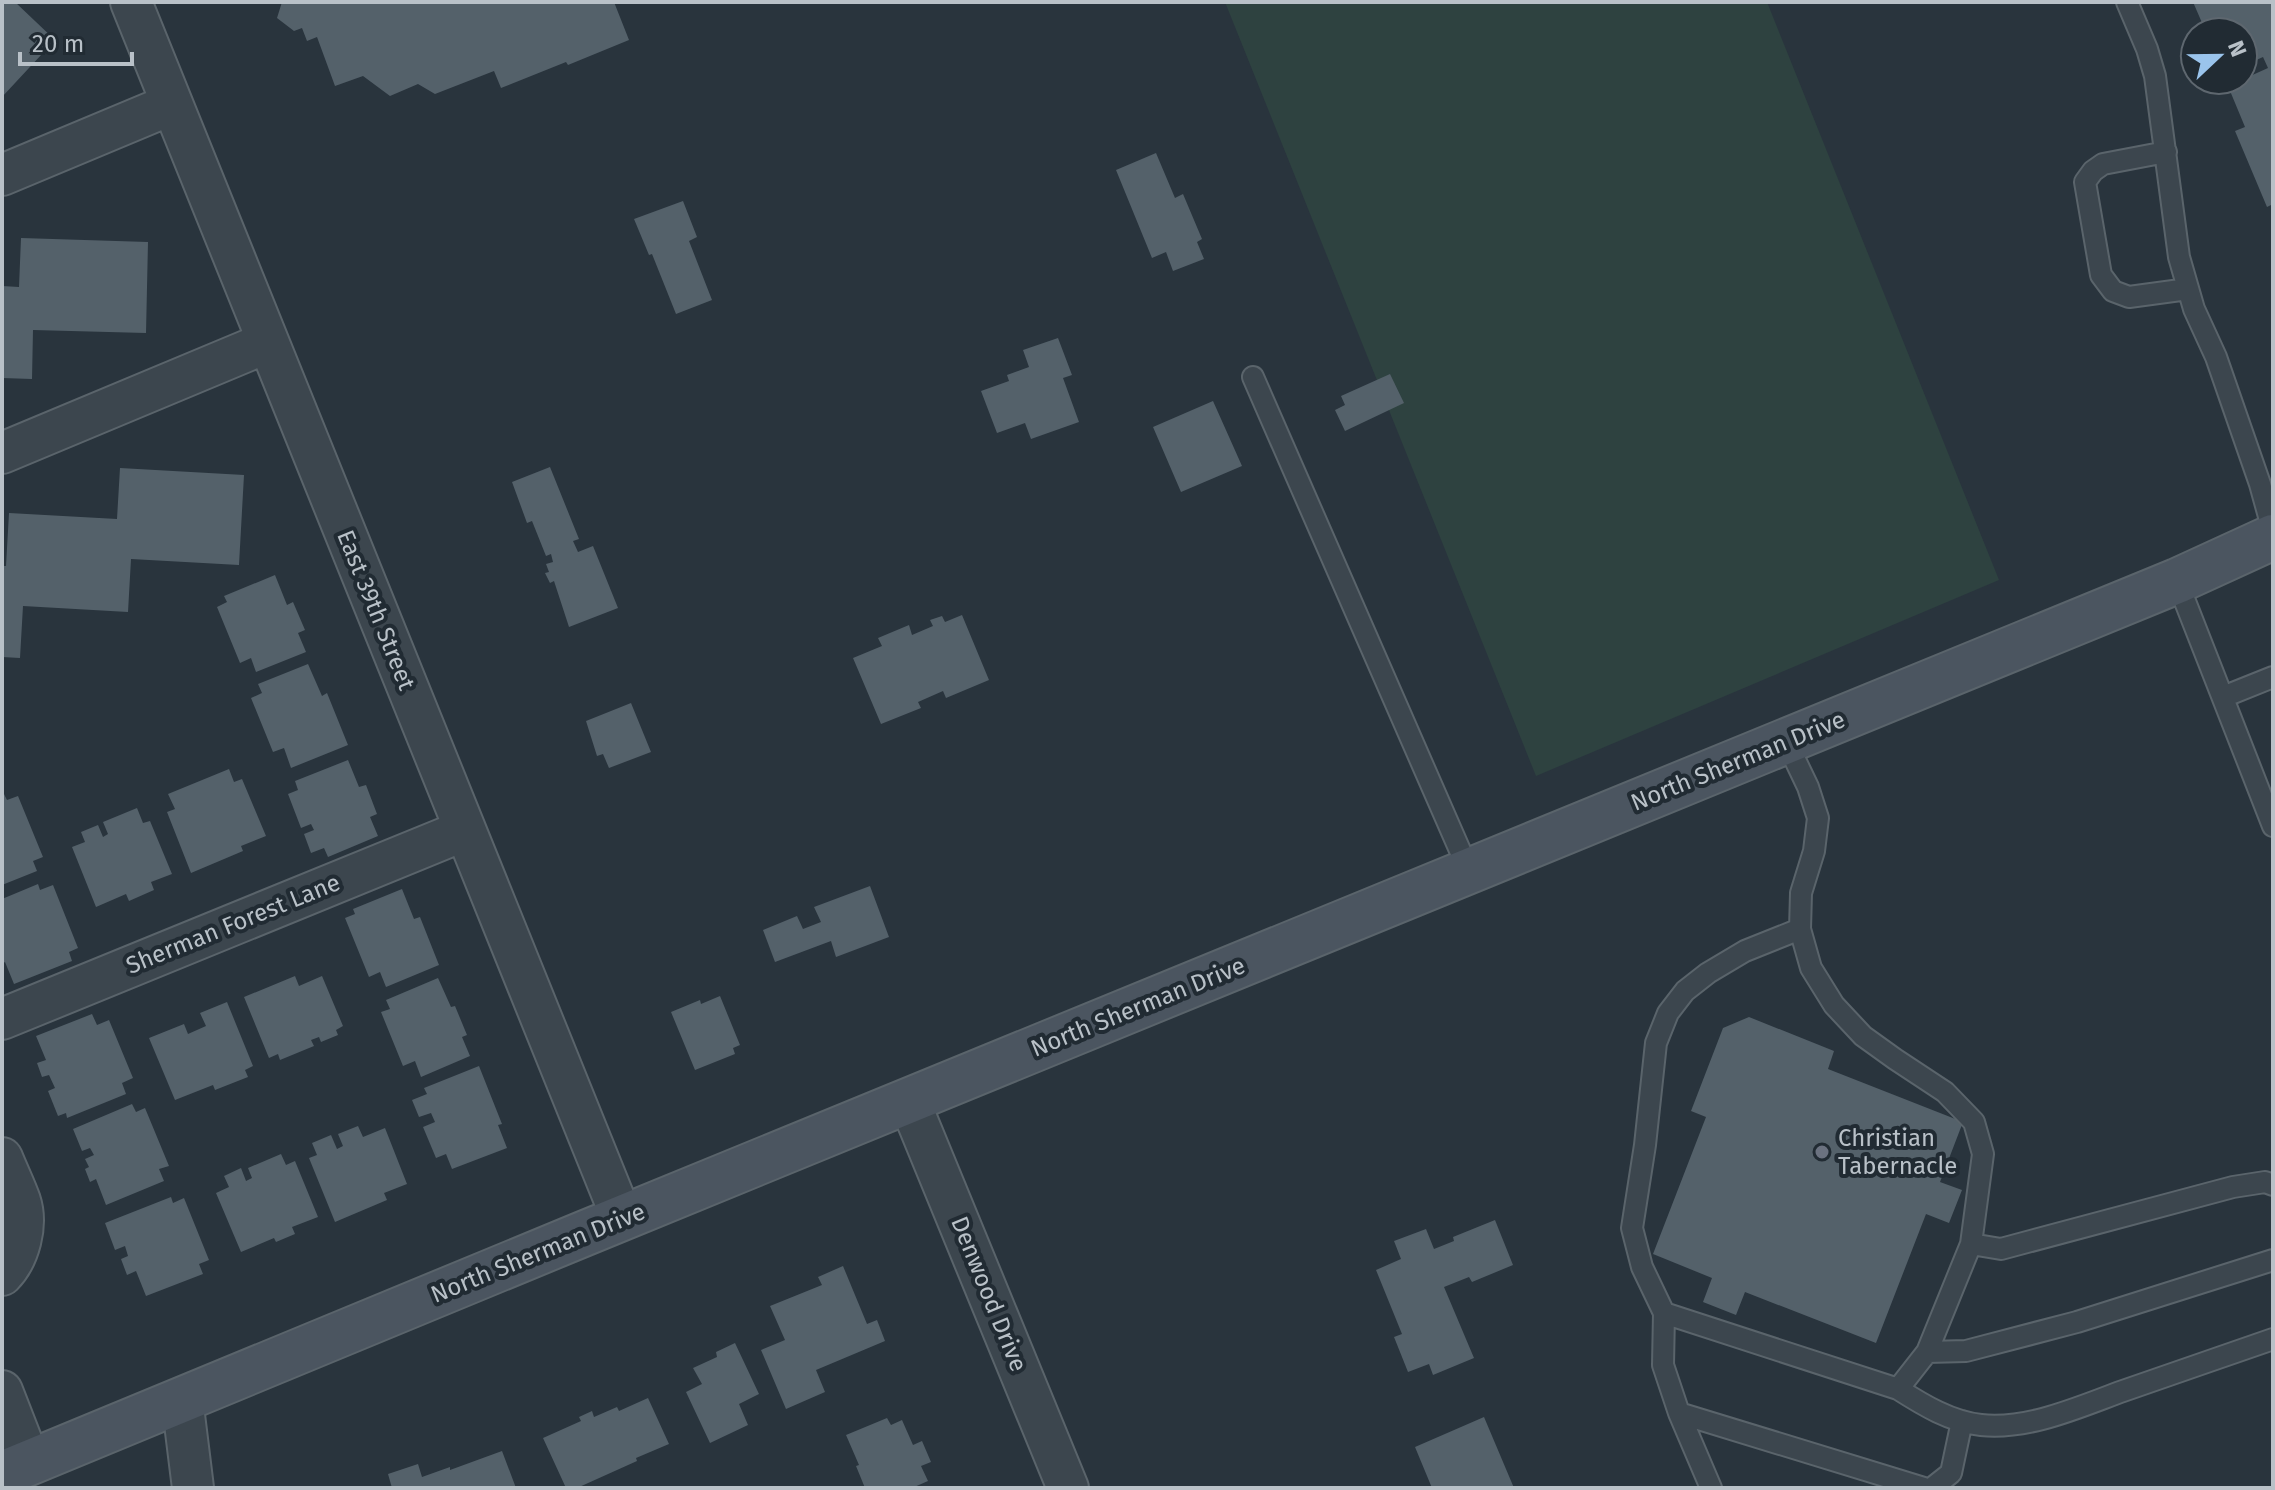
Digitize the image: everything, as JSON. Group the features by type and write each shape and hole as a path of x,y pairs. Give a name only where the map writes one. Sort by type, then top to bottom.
{"main road":[{"name":"North Sherman Drive","path":"16,1468 2177,581 2273,534"}],"street":[{"name":"East 39th Street","path":"131,2 622,1218"},
{"path":"2,175 172,104"},
{"path":"2,453 268,342"},
{"name":"Sherman Forest Lane","path":"2,1019 465,830"},
{"name":"Denwood Drive","path":"909,1101 1068,1488"},
{"path":"2,1158 21,1204 22,1232 14,1258 2,1275"},
{"path":"2,1391 16,1468"},
{"path":"182,1399 193,1488"}],"lane":[{"path":"2127,2 2155,76 2179,257 2194,309 2216,357 2260,484 2273,534"},
{"path":"2166,152 2103,164 2085,182 2101,275 2113,291 2129,297 2188,289"},
{"path":"1253,377 1469,871"},
{"path":"2177,581 2273,826"},
{"path":"2223,697 2273,677"},
{"path":"1786,741 1808,787 1818,818 1814,851 1801,893 1800,929 1811,968 1834,1005 1863,1036 1945,1092 1974,1122 1983,1154 1971,1244 1927,1352 1898,1389"},
{"path":"1711,1488 1679,1413 1663,1365 1664,1313 1642,1267 1632,1228 1656,1043 1668,1013 1685,991 1745,951 1800,929"},
{"path":"1971,1244 2001,1249 2242,1185 2265,1182 2273,1185"},
{"path":"1927,1352 1966,1351 2077,1322 2273,1260"},
{"path":"1664,1313 1898,1389 1927,1408 1962,1421 2001,1426 2066,1411 2273,1339"},
{"path":"1679,1413 1924,1488"},
{"path":"1932,1488 1951,1473 1962,1421"}],"green space":[{"path":"1225,2 1767,2 1999,580 1536,776"}],"building":[{"path":"2,2 15,2 55,40 2,97"},
{"path":"282,2 614,2 629,40 501,88 494,71 435,94 418,84 390,96 363,76 335,86 317,37 307,41 302,28 294,31 277,18"},
{"path":"2193,2 2273,2 2273,204 2267,207 2235,131 2245,127 2232,96 2259,96 2259,72 2268,68 2263,57 2259,59 2259,16 2199,16"},
{"path":"1156,153 1175,198 1183,194 1202,239 1197,242 1204,259 1173,271 1166,252 1152,258 1116,170"},
{"path":"683,201 697,237 689,241 712,300 676,314 634,219"},
{"path":"21,238 148,242 146,333 33,330 32,379 2,378 2,286 19,287"},
{"path":"1058,338 1072,375 1063,378 1079,422 1031,439 1025,423 997,433 981,391 1009,381 1007,375 1029,367 1023,350"},
{"path":"1390,374 1404,403 1345,431 1335,410 1345,405 1341,396"},
{"path":"1213,401 1242,466 1181,492 1153,427"},
{"path":"550,467 579,539 573,541 578,552 593,546 618,608 569,627 554,581 550,583 545,573 549,572 546,564 553,562 551,554 546,556 532,521 527,523 512,482"},
{"path":"120,468 244,475 239,565 131,559 128,612 23,606 20,658 2,657 2,566 6,566 9,513 117,519"},
{"path":"275,575 287,605 293,602 305,630 298,633 306,652 256,672 251,658 240,663 217,607 227,602 224,596"},
{"path":"962,615 989,680 946,698 943,691 918,702 921,708 881,724 853,658 882,646 878,638 909,625 912,635 933,626 930,620 942,616 945,622"},
{"path":"308,664 322,696 327,693 348,745 291,768 284,748 273,752 251,698 262,693 258,684"},
{"path":"631,703 651,752 609,768 603,754 597,756 586,721"},
{"path":"348,760 359,787 366,785 377,814 370,817 378,836 328,857 324,848 311,853 304,834 314,830 311,824 301,828 288,794 298,790 295,781"},
{"path":"229,769 234,782 242,779 266,836 241,846 243,851 191,873 167,812 175,809 168,794"},
{"path":"2,795 7,800 18,796 43,857 33,861 37,871 2,885"},
{"path":"137,808 143,823 150,821 172,874 151,882 154,890 129,901 126,894 96,907 72,847 85,842 81,832 98,825 103,837 108,834 103,822"},
{"path":"38,884 40,890 53,885 78,948 69,952 72,961 14,984 5,962 2,964 2,899"},
{"path":"870,886 889,937 836,957 831,941 775,962 763,930 797,916 803,929 821,922 814,907"},
{"path":"402,889 414,919 420,917 439,965 386,987 380,972 369,977 345,918 355,914 353,909"},
{"path":"295,976 299,986 322,976 343,1026 336,1030 338,1035 321,1042 319,1037 311,1040 314,1046 280,1060 278,1054 269,1058 244,997"},
{"path":"438,978 451,1007 455,1006 467,1035 462,1037 470,1056 421,1077 415,1061 403,1066 381,1012 390,1009 386,1000"},
{"path":"720,996 740,1045 733,1048 735,1054 695,1070 671,1012 700,1000 701,1004"},
{"path":"227,1002 253,1066 245,1070 248,1077 215,1090 213,1085 175,1100 149,1038 184,1024 188,1034 206,1026 200,1013"},
{"path":"92,1014 97,1025 109,1020 133,1078 122,1083 126,1094 67,1118 66,1113 58,1116 48,1091 55,1088 49,1075 42,1077 37,1063 46,1060 36,1036"},
{"name":"Christian Tabernacle","path":"1749,1017 1834,1051 1828,1069 1963,1122 1940,1182 1962,1190 1949,1223 1926,1214 1876,1343 1745,1292 1736,1315 1703,1302 1712,1278 1653,1254 1706,1117 1691,1111 1723,1028"},
{"path":"479,1066 502,1124 498,1125 507,1148 452,1169 446,1154 436,1158 423,1127 435,1122 431,1113 419,1117 412,1100 427,1094 424,1088"},
{"path":"132,1104 136,1112 145,1108 169,1166 159,1169 164,1181 106,1205 96,1179 90,1182 85,1169 89,1167 85,1159 94,1155 90,1148 82,1151 73,1129"},
{"path":"358,1126 363,1137 385,1128 407,1184 384,1193 387,1200 335,1222 309,1158 317,1155 312,1143 331,1135 337,1149 343,1146 338,1134"},
{"path":"281,1154 286,1165 295,1161 318,1217 292,1227 295,1234 276,1242 274,1238 241,1252 216,1193 229,1187 224,1176 241,1168 246,1181 252,1178 248,1168"},
{"path":"171,1197 173,1203 184,1198 209,1260 199,1264 203,1274 146,1296 136,1271 127,1275 121,1259 128,1256 125,1246 115,1250 105,1223"},
{"path":"1495,1220 1513,1265 1472,1282 1469,1277 1444,1287 1474,1358 1433,1375 1429,1364 1408,1372 1394,1337 1402,1334 1376,1270 1401,1259 1394,1241 1426,1229 1434,1249 1454,1241 1453,1237"},
{"path":"843,1266 867,1324 877,1320 885,1341 816,1370 825,1392 786,1409 761,1350 785,1340 770,1306 822,1285 818,1277"},
{"path":"735,1343 759,1394 739,1404 748,1425 710,1443 686,1392 702,1384 693,1368 717,1357 716,1352"},
{"path":"648,1398 669,1444 577,1488 566,1488 543,1438 581,1421 579,1417 592,1411 594,1417 617,1407 619,1411"},
{"path":"1484,1417 1514,1488 1432,1488 1415,1447"},
{"path":"887,1418 891,1425 902,1420 913,1445 922,1441 931,1462 921,1466 928,1481 912,1488 865,1488 846,1435"},
{"path":"502,1451 516,1488 392,1488 388,1474 418,1464 422,1477"}],"place":[{"name":"Christian Tabernacle","path":"1822,1152"}]}
